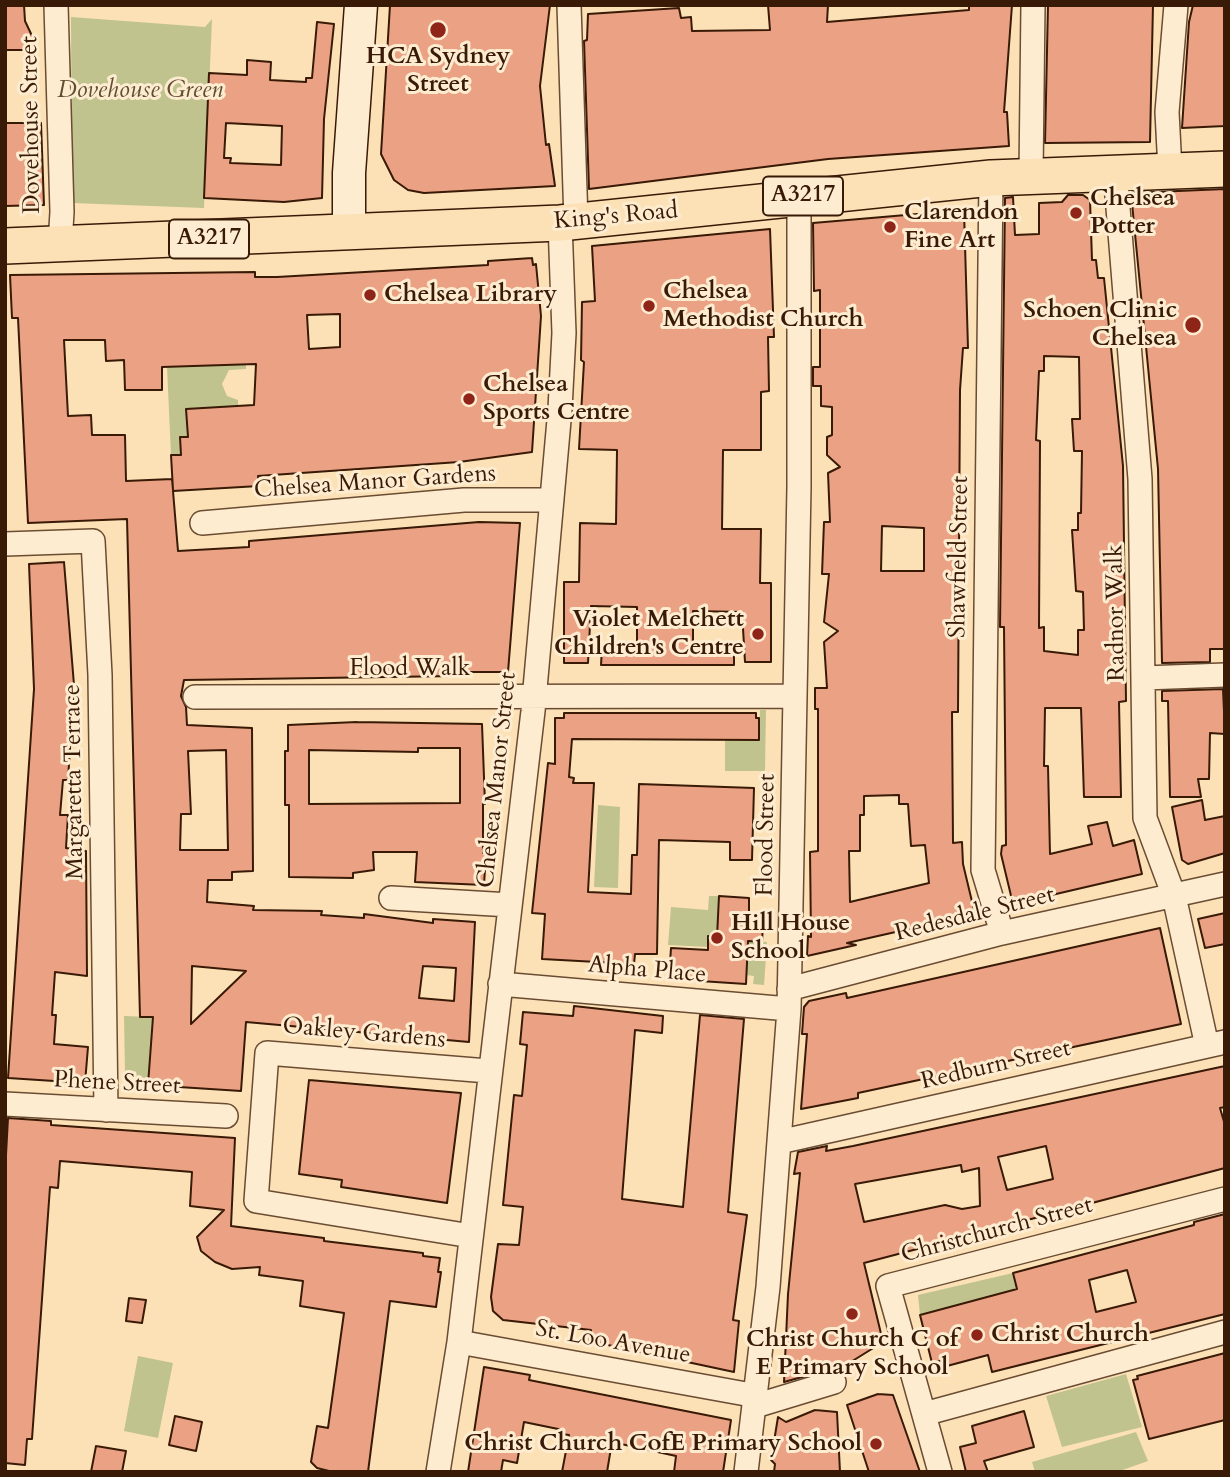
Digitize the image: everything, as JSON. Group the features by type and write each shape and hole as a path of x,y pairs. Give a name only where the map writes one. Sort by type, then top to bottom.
{"main road":[{"path":"349,231 349,173 362,5"},
{"name":"King's Road","path":"5,246 568,222 991,178 1115,171 1225,169"}],"street":[{"name":"Dovehouse Street","path":"56,5 62,212 60,244"},
{"name":"Chelsea Manor Street","path":"438,1472 459,1342 488,1071 534,695 552,500 564,333 568,222 569,5"},
{"path":"1031,175 1033,5"},
{"path":"1170,170 1167,112 1176,5"},
{"name":"Radnor Walk","path":"1115,171 1140,479 1144,818 1174,896 1216,1044"},
{"name":"Shawfield Street","path":"991,178 983,870 1002,933"},
{"name":"Flood Street","path":"746,1472 756,1401 789,999 799,487 799,197"},
{"name":"Chelsea Manor Gardens","path":"202,523 464,500 552,500"},
{"name":"Margaretta Terrace","path":"5,544 93,541 100,675 106,1110"},
{"path":"1144,678 1225,675"},
{"name":"Flood Walk","path":"195,697 794,696"},
{"name":"Redesdale Street","path":"789,999 1002,933 1225,884"},
{"path":"391,898 510,905"},
{"name":"Alpha Place","path":"500,984 789,999"},
{"name":"Redburn Street","path":"779,1142 1216,1044"},
{"name":"Oakley Gardens","path":"471,1236 256,1201 267,1053 488,1071"},
{"name":"Phene Street","path":"5,1104 226,1116"},
{"name":"Christchurch Street","path":"940,1472 888,1286 1225,1199"},
{"path":"924,1414 1225,1332"},
{"name":"St. Loo Avenue","path":"459,1342 756,1401"},
{"path":"756,1401 834,1382"}],"green space":[{"name":"Dovehouse Green","path":"71,17 205,27 212,19 204,208 72,203"},
{"path":"246,364 246,369 229,370 222,384 227,396 238,400 238,414 232,406 192,409 188,437 180,438 181,455 171,455 167,367"},
{"path":"760,710 766,710 765,771 725,771 725,740 759,740"},
{"path":"598,805 620,807 618,888 594,887"},
{"path":"709,896 719,896 717,937 708,937 708,947 668,945 671,907 708,910"},
{"path":"748,941 767,942 764,985 753,984 754,976 746,975"},
{"path":"124,1016 153,1017 148,1078 127,1078 125,1073"},
{"path":"1013,1273 1017,1289 920,1315 918,1295"},
{"path":"138,1356 173,1363 158,1438 124,1431"},
{"path":"1126,1374 1142,1427 1062,1447 1046,1396"},
{"path":"1136,1432 1148,1461 1117,1472 1035,1472 1032,1462"}],"building":[{"path":"5,5 24,5 25,21 33,38 33,50 5,50"},
{"path":"390,5 550,5 540,86 546,145 549,144 555,186 424,193 408,190 394,180 381,154"},
{"path":"768,5 828,5 827,22 969,10 969,5 1012,5 1004,112 1007,112 1009,146 828,159 589,189 584,41 587,40 588,14 679,8 681,18 691,17 692,31 770,30"},
{"path":"1048,5 1153,5 1150,142 1045,143"},
{"path":"1193,5 1225,5 1225,126 1182,128 1189,22"},
{"path":"317,22 334,24 324,119 322,198 284,202 204,198 209,73 247,75 247,60 271,62 270,80 306,82 306,78 312,78","holes":["226,123 282,126 281,165 230,163 231,158 224,158"]},
{"path":"5,123 41,123 44,205 5,206"},
{"path":"1225,189 1225,649 1210,649 1210,662 1162,663 1158,469 1131,193"},
{"path":"1068,195 1083,195 1090,200 1092,260 1096,260 1098,278 1104,278 1123,466 1126,701 1119,702 1121,797 1084,797 1081,708 1045,708 1044,766 1048,766 1050,854 1092,844 1088,826 1107,822 1113,846 1134,840 1142,874 1013,904 1001,854 1002,846 1006,845 1004,627 1000,627 1005,198 1013,197 1015,235 1039,234 1039,203 1062,202","holes":["1044,356 1079,357 1080,419 1072,419 1074,451 1082,451 1081,513 1078,513 1078,530 1072,530 1076,591 1083,592 1084,630 1078,630 1078,655 1044,651 1044,627 1039,628 1040,441 1036,440 1039,371 1044,371"]},
{"path":"964,210 968,348 963,348 960,390 958,712 952,712 953,843 962,842 963,864 975,914 847,943 856,945 807,956 808,936 811,937 810,852 818,851 818,709 815,709 815,688 827,688 824,642 838,631 824,622 829,574 822,574 824,522 830,522 828,473 840,467 827,455 827,437 832,435 832,407 821,406 821,386 813,386 813,367 820,367 820,290 814,291 813,223","holes":["882,526 924,528 924,571 881,571","899,795 899,804 908,804 911,846 925,845 929,883 850,902 849,851 860,851 860,815 864,815 864,796"]},
{"path":"770,229 774,337 768,337 769,391 761,392 761,450 723,450 722,529 761,529 760,583 771,583 771,662 745,662 742,612 693,611 693,649 734,649 734,665 601,665 602,648 637,648 637,607 591,606 588,663 564,663 564,582 579,582 580,523 616,524 617,450 579,449 584,362 581,360 582,302 595,301 592,246"},
{"path":"532,258 533,265 536,264 541,316 532,452 459,462 258,476 259,486 173,491 178,551 249,547 249,541 479,522 520,523 508,672 456,672 456,676 184,680 181,696 186,707 187,725 252,728 253,871 232,872 232,880 208,880 207,902 254,906 253,910 322,911 321,915 364,918 364,914 433,923 433,919 475,922 469,1042 246,1022 241,1091 148,1085 153,1017 140,1017 127,519 28,523 18,318 12,318 10,275 255,272 255,277 277,277 488,265 488,261","holes":["340,314 340,347 309,349 307,315","64,340 105,340 106,361 124,360 125,390 162,390 162,367 256,364 254,405 186,409 188,437 180,437 181,455 171,455 173,490 172,479 126,481 125,435 92,435 91,415 68,416","226,750 228,850 180,850 181,814 191,814 188,751","192,966 246,971 191,1024","423,966 456,968 454,1001 419,998"]},
{"path":"64,562 74,685 68,780 63,780 60,815 68,815 66,848 86,851 87,976 55,972 52,1015 56,1015 54,1044 88,1047 85,1083 8,1078 34,689 29,564"},
{"path":"1223,689 1225,734 1210,733 1209,779 1198,779 1201,797 1170,797 1168,701 1162,701 1162,691"},
{"path":"564,713 756,713 756,718 759,718 759,740 572,739 569,777 574,778 573,783 594,783 588,892 631,894 632,855 637,855 639,784 754,788 752,860 730,860 730,842 659,840 657,954 635,954 634,964 542,959 545,914 532,913 548,763 555,764 555,718 564,718"},
{"path":"357,722 482,724 485,804 483,853 486,853 484,885 415,882 417,852 373,852 374,870 353,873 353,878 289,877 289,805 285,805 288,725","holes":["418,748 460,748 460,803 309,804 309,750 418,752"]},
{"path":"1202,800 1205,820 1225,816 1225,853 1188,864 1182,860 1172,807"},
{"path":"719,896 749,898 749,923 763,924 762,942 748,941 746,984 669,979 671,948 708,950 708,936 717,937"},
{"path":"1225,913 1225,944 1205,948 1198,919"},
{"path":"1160,928 1181,1024 858,1093 858,1098 801,1109 807,1034 802,1034 804,1007 809,1001 846,993 847,998"},
{"path":"574,1006 663,1016 662,1033 635,1030 622,1199 683,1207 700,1015 744,1019 728,1212 747,1215 733,1320 739,1321 734,1372 589,1341 591,1330 503,1320 493,1311 491,1297 498,1244 519,1245 523,1207 503,1205 514,1095 522,1096 527,1045 520,1044 523,1012 573,1016"},
{"path":"1225,1066 1225,1107 1220,1108 1225,1125 1225,1168 864,1263 883,1342 846,1365 784,1382 788,1294 800,1173 794,1174 798,1152 827,1146 826,1151","holes":["1046,1146 1053,1179 1007,1190 998,1157","961,1165 962,1172 979,1168 980,1206 962,1209 945,1205 864,1222 855,1184"]},
{"path":"309,1080 461,1093 447,1203 341,1187 342,1180 299,1174"},
{"path":"8,1118 51,1121 51,1125 235,1138 231,1226 423,1253 423,1256 440,1258 438,1272 441,1272 436,1307 390,1301 368,1472 333,1472 317,1468 311,1462 317,1426 328,1428 344,1313 300,1306 303,1281 259,1275 260,1267 232,1269 215,1262 201,1251 197,1237 224,1210 190,1206 192,1172 60,1161 58,1188 50,1187 32,1439 27,1439 25,1465 5,1463 5,1173"},
{"path":"1225,1214 1225,1314 992,1372 988,1355 947,1366 946,1362 932,1363 920,1315 1017,1289 1013,1273 1194,1225 1194,1222","holes":["1127,1270 1136,1302 1096,1312 1089,1280"]},
{"path":"129,1298 146,1300 142,1323 126,1321"},
{"path":"1225,1353 1225,1420 1149,1439 1133,1380 1138,1379 1137,1376"},
{"path":"484,1367 530,1375 529,1380 731,1420 723,1472 674,1472 676,1456 612,1442 607,1472 562,1472 569,1435 562,1434 563,1430 524,1422 517,1463 503,1460 501,1472 468,1472"},
{"name":"Christ Church CofE Primary School","path":"878,1394 893,1395 920,1472 869,1472 847,1405"},
{"path":"815,1410 837,1412 840,1472 774,1472 775,1464 771,1460 778,1417 786,1422"},
{"path":"1024,1411 1034,1447 984,1461 988,1472 966,1472 960,1447 976,1443 972,1426"},
{"path":"175,1416 202,1422 196,1451 169,1445"},
{"path":"96,1446 126,1451 122,1472 91,1472"}],"place":[{"name":"HCA Sydney Street","path":"438,30"},
{"name":"Chelsea Potter","path":"1076,213"},
{"name":"Clarendon Fine Art","path":"890,227"},
{"name":"Chelsea Library","path":"370,295"},
{"name":"Chelsea Methodist Church","path":"649,306"},
{"name":"Schoen Clinic Chelsea","path":"1193,325"},
{"name":"Chelsea Sports Centre","path":"469,399"},
{"name":"Violet Melchett Children's Centre","path":"758,634"},
{"name":"Hill House School","path":"717,938"},
{"name":"Christ Church C of E Primary School","path":"852,1314"},
{"name":"Christ Church","path":"977,1335"},
{"name":"Christ Church CofE Primary School","path":"876,1444"}]}
